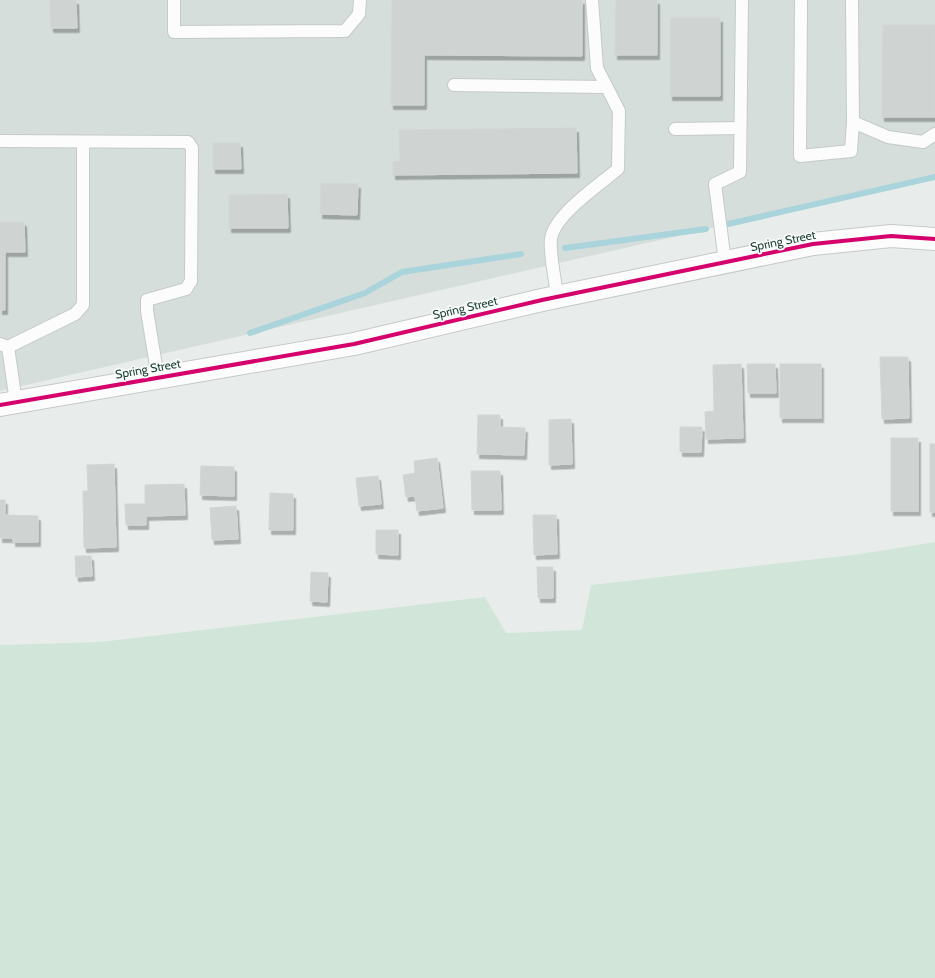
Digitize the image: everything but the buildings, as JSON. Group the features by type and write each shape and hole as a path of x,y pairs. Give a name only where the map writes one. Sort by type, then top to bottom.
{"street":[{"name":"Spring Street","path":"8,404 354,344 557,298 813,244 891,236 935,239"}],"lane":[{"path":"174,0 174,32 182,32 345,31 359,14 360,0"},
{"path":"557,298 551,240 554,228 561,217 618,169 619,111 597,68 592,0"},
{"path":"725,262 715,184 740,172 742,0"},
{"path":"801,0 800,156 851,152 853,122 852,0"},
{"path":"454,85 606,87"},
{"path":"853,122 888,137 923,142 935,134"},
{"path":"675,129 740,128"},
{"path":"0,141 188,142 192,148 191,281 186,289 147,300 147,311 158,378"},
{"path":"8,404 4,345 75,314 83,305 83,142"}],"shaded area":[{"path":"0,0 935,0 935,177 0,391"}],"green space":[{"path":"935,542 935,978 0,978 0,645 100,642 485,597 506,633 582,630 591,585 860,554"}],"waterway":[{"path":"728,224 935,177"},
{"path":"565,248 706,229"},
{"path":"250,333 365,293 402,272 521,254"}],"cycle path":[{"path":"0,405 354,344 542,300 813,244 891,236 935,239"}]}
